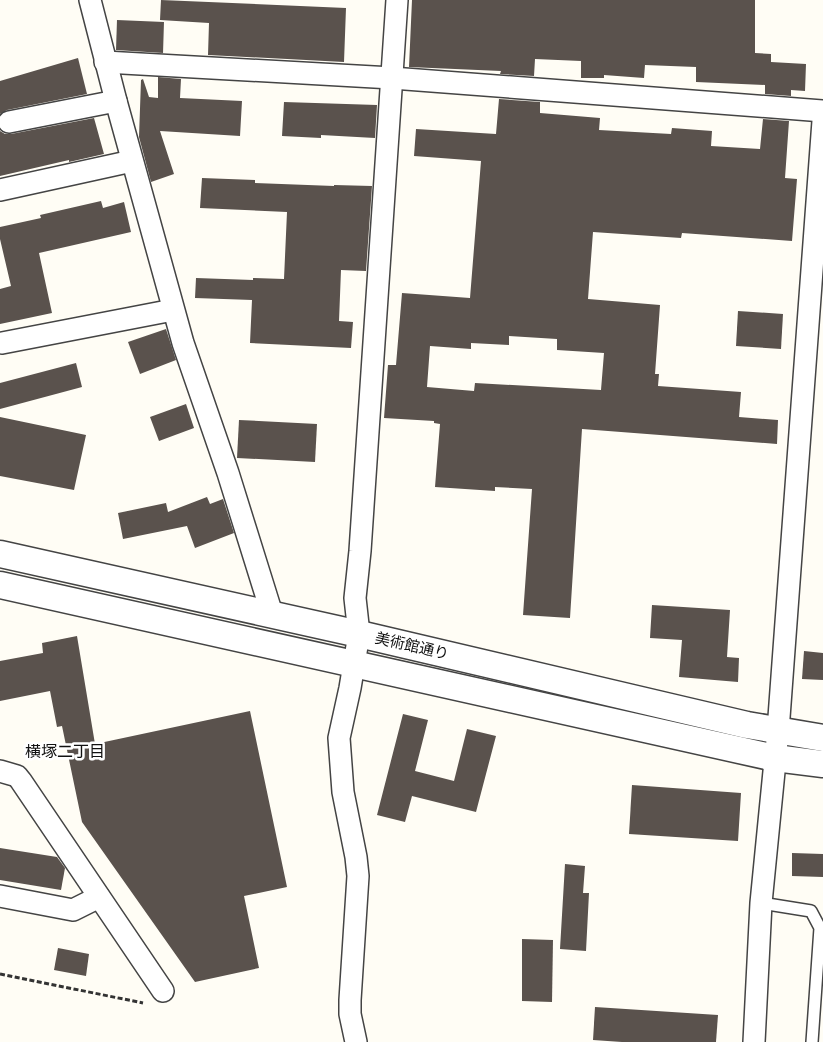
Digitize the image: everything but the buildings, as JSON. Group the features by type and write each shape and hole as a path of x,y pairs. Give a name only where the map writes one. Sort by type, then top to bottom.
{"street":[{"path":"90,0 105,62 183,343 228,473 272,614"},
{"path":"356,1042 350,1014 350,1000 358,876 343,792 339,738 355,665 359,634 354,598 360,542 397,0"},
{"path":"105,62 392,78 823,111"},
{"path":"9,122 116,101"},
{"path":"754,1042 761,903 778,731 823,121"},
{"path":"0,190 132,161"},
{"path":"2,343 174,310"},
{"name":"美術館通り","path":"0,554 272,614 737,723 823,738"},
{"name":"美術館通り","path":"0,585 775,758 823,764"},
{"path":"0,770 17,776 22,781 162,992"},
{"path":"0,896 73,910 99,897"}],"lane":[{"path":"761,903 811,911 820,928 820,955 812,1042"}],"path":[{"path":"0,974 142,1004 162,992"}],"district":[{"name":"横塚二丁目","path":"65,751"}]}
